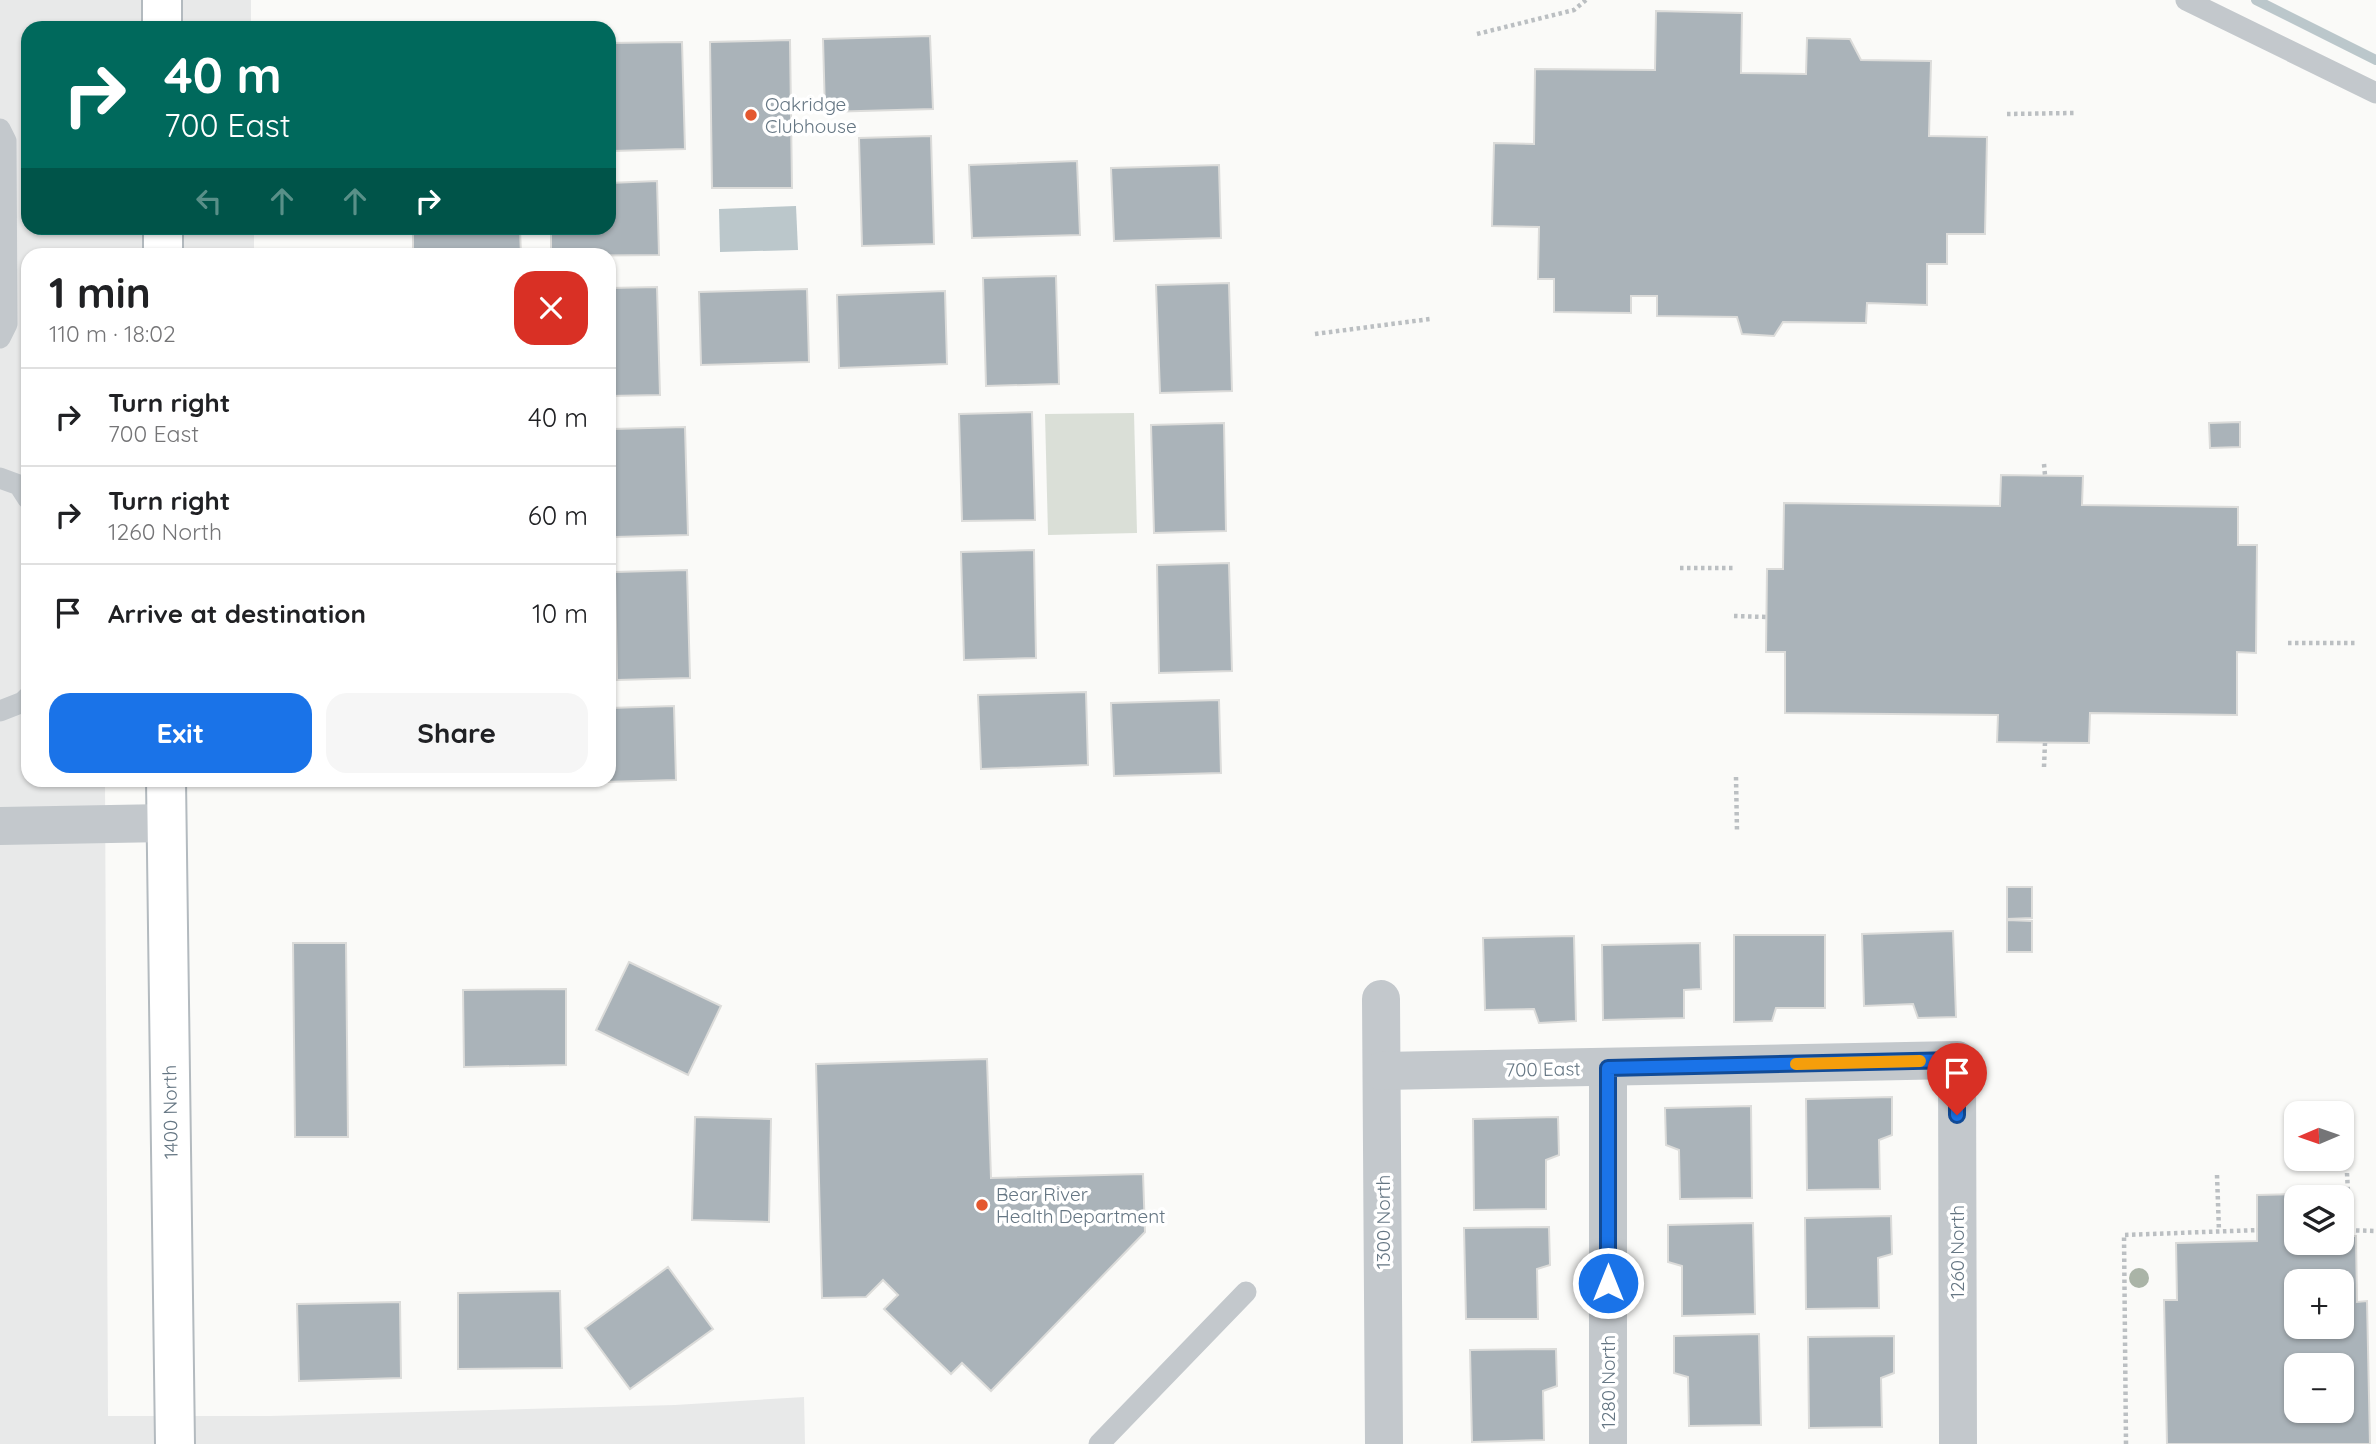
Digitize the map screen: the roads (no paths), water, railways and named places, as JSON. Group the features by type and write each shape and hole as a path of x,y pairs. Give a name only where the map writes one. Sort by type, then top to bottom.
{"main road":[{"path":"162,0 162,21"},
{"name":"1400 North","path":"166,787 175,1444"}],"street":[{"path":"0,826 166,823"},
{"name":"1300 North","path":"1381,999 1384,1444"},
{"name":"700 East","path":"1382,1071 1957,1060"},
{"name":"1260 North","path":"1957,1060 1958,1444"},
{"name":"1280 North","path":"1608,1068 1608,1444"}],"lane":[{"path":"2186,0 2376,93"},
{"path":"0,129 6,141 7,324 0,338"},
{"path":"0,478 21,488"},
{"path":"0,711 21,703"},
{"path":"1099,1444 1247,1292"}],"waterway":[{"path":"2256,0 2376,60"}],"place":[{"name":"Oakridge Clubhouse","path":"751,115"},
{"name":"Bear River Health Department","path":"982,1205"}]}
